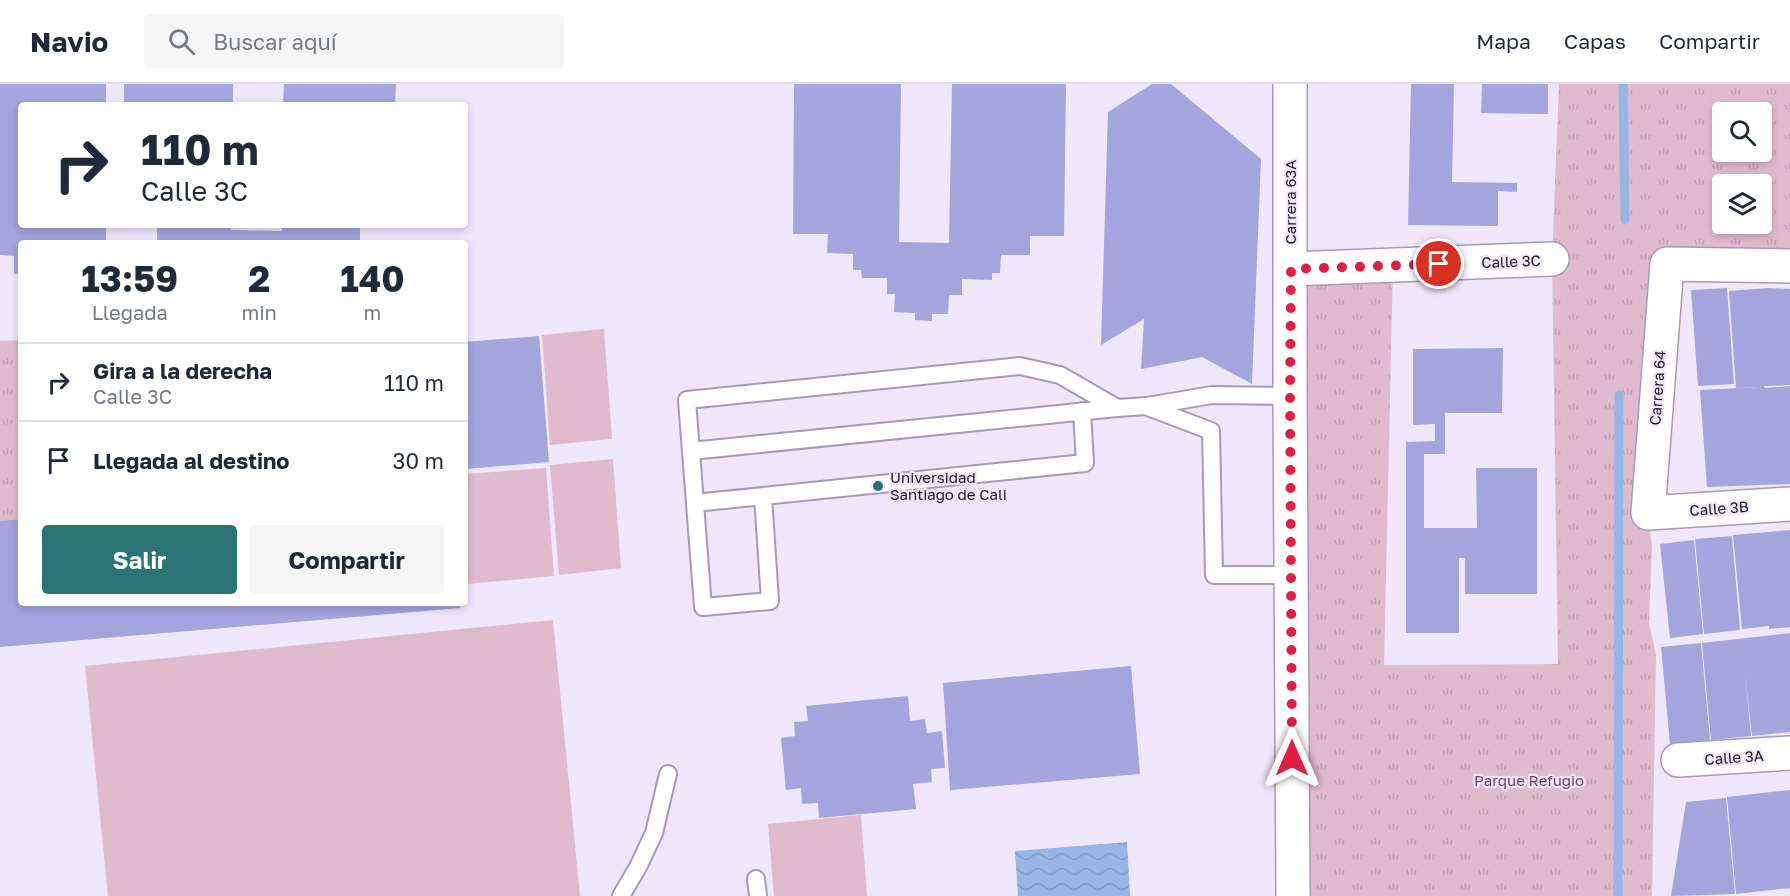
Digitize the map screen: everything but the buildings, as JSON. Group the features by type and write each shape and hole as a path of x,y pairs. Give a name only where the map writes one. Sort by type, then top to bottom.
{"street":[{"name":"Carrera 63A","path":"1290,84 1293,896"},
{"name":"Calle 3C","path":"1291,269 1552,259"},
{"name":"Carrera 64","path":"1648,513 1666,264 1790,266"},
{"name":"Calle 3B","path":"1648,513 1790,504"},
{"name":"Calle 3A","path":"1678,760 1790,753"}],"lane":[{"path":"763,496 771,601 704,607 687,400 1020,366 1060,375 1117,408"},
{"path":"691,451 1147,406 1212,395 1290,396"},
{"path":"1147,406 1211,431 1214,575 1291,575"},
{"path":"695,503 1085,463 1082,411"},
{"path":"621,896 654,833 668,774"},
{"path":"756,879 759,896"}],"green space":[{"name":"Parque Refugio","path":"1559,84 1790,84 1790,266 1667,264 1648,513 1652,547 1649,623 1656,655 1652,896 1293,896 1291,269 1393,265 1384,665 1558,664 1552,259"},
{"path":"604,329 612,439 550,445 542,335"},
{"path":"18,340 18,519 0,521 0,341"},
{"path":"613,459 621,568 559,575 550,465"},
{"path":"546,468 554,576 468,584 468,474"},
{"path":"553,620 580,896 108,896 85,666"},
{"path":"861,815 867,896 774,896 768,824"}],"water":[{"path":"1127,842 1130,896 1018,896 1015,851"}],"waterway":[{"path":"1623,84 1625,220"},
{"path":"1618,896 1619,395"}],"place":[{"name":"Universidad Santiago de Cali","path":"878,486"}],"route":[{"path":"1292,758 1291,269 1439,264"}]}
